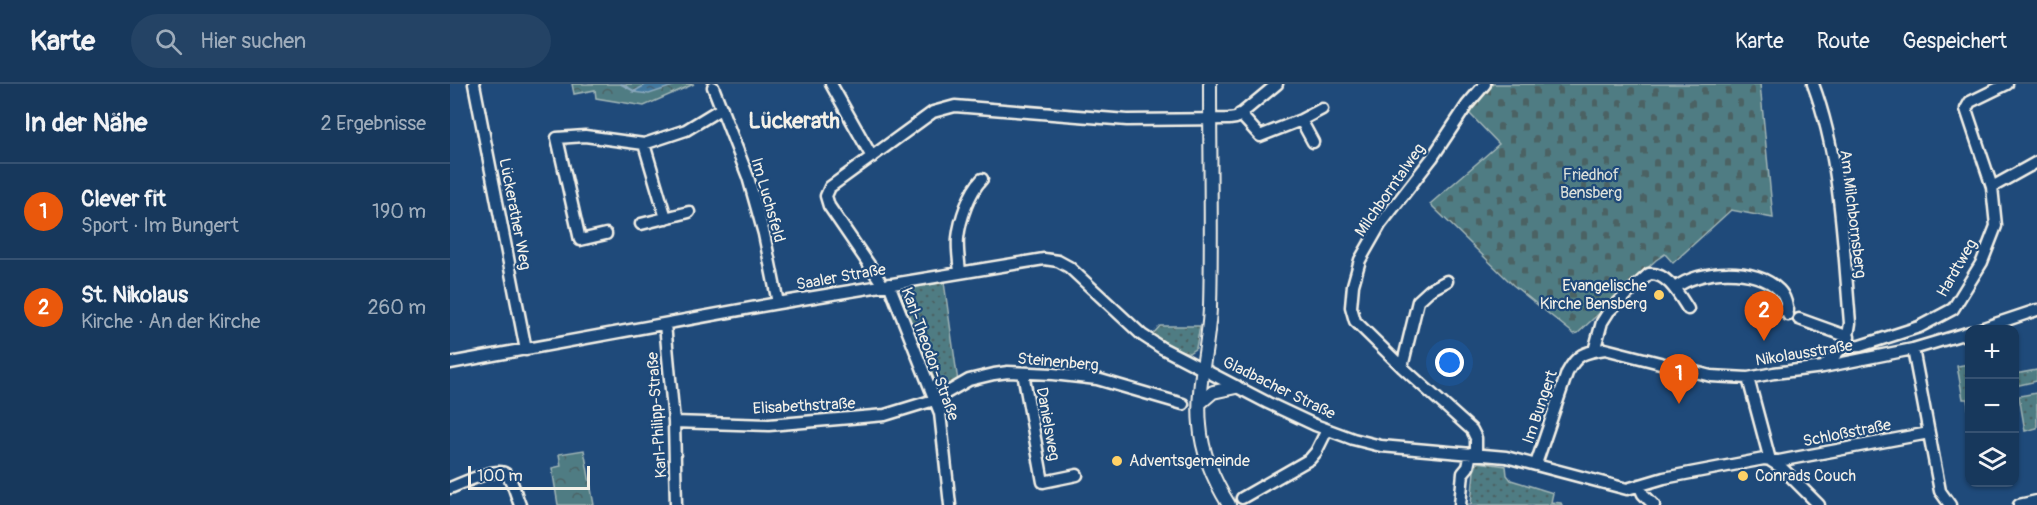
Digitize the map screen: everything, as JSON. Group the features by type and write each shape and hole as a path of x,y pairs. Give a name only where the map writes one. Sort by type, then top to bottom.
{"main road":[{"name":"Gladbacher Straße","path":"1203,369 1210,308 1210,84"},
{"path":"1203,369 1199,423 1203,444 1212,473 1229,505"},
{"path":"1200,403 1219,390 1236,387"}],"street":[{"name":"Lückerather Weg","path":"474,84 526,350"},
{"path":"831,84 872,157 933,112 948,106 1127,120 1229,119 1236,118 1277,84"},
{"name":"Milchborntalweg","path":"1474,453 1476,438 1472,430 1355,321 1352,307 1353,285 1360,260 1380,225 1432,158 1467,105 1485,84"},
{"name":"Am Milchbornsberg","path":"1813,84 1834,165 1850,323 1846,342"},
{"name":"Hardtweg","path":"1846,342 1860,346 1919,327 1953,309 1982,262 1996,226 1992,187 1966,109 1970,102 2007,84"},
{"name":"Im Luchsfeld","path":"713,87 748,177 761,223 778,303"},
{"path":"606,234 580,240 556,138 585,136 644,144 686,130 722,108"},
{"path":"1240,114 1260,136 1322,109"},
{"path":"1301,120 1313,142"},
{"path":"644,144 666,218"},
{"name":"Karl-Theodor-Straße","path":"872,157 830,187 826,196 829,206 886,285 940,413 950,505"},
{"path":"1992,187 2037,162"},
{"path":"960,272 958,238 960,227 975,186 982,179"},
{"path":"641,224 689,212"},
{"name":"Saaler Straße","path":"450,363 778,303 1034,260 1058,261 1074,270 1142,336 1186,362 1203,369"},
{"path":"1675,288 1682,282 1701,276 1725,273 1745,274 1769,282 1780,290 1792,315"},
{"path":"1688,309 1675,288 1659,275 1648,274 1609,311 1602,322 1594,351 1605,349 1711,376 1748,378"},
{"path":"1402,367 1418,301 1430,290 1447,281"},
{"path":"1760,306 1792,315 1846,342 1823,367"},
{"path":"1992,325 2037,310"},
{"name":"Karl-Philipp-Straße","path":"665,324 674,422 676,505"},
{"name":"Nikolausstraße","path":"1770,460 1748,378 1823,367 1914,349 1965,334"},
{"path":"1914,349 1940,491 1950,505"},
{"name":"Im Bungert","path":"1536,464 1570,366 1581,355 1594,351"},
{"name":"Gladbacher Straße","path":"1203,369 1236,387 1353,440 1381,446 1506,457 1621,488"},
{"name":"Steinenberg","path":"934,400 969,380 1008,372 1097,379 1183,404"},
{"name":"Danielsweg","path":"1023,373 1043,487 1077,475"},
{"name":"Elisabethstraße","path":"674,422 769,425 885,416 934,400"},
{"path":"1242,498 1310,459 1327,430"},
{"name":"Schloßstraße","path":"1621,488 1627,489 1670,477 1764,459 1788,459 1929,433"},
{"path":"1460,505 1463,473 1474,453"},
{"path":"1770,460 1782,468 1819,505"},
{"path":"450,488 489,472 501,471 507,475 520,505"},
{"path":"1639,485 1643,494 1654,505"},
{"path":"2019,505 2037,501"}],"green space":[{"path":"572,84 694,84 644,106 596,98 595,90 574,94"},
{"name":"Friedhof Bensberg","path":"1491,84 1760,84 1773,218 1731,210 1673,263 1665,254 1656,260 1578,333 1574,334 1513,285 1430,204 1499,144 1468,112"},
{"path":"944,282 958,382 941,390 933,387 902,301 902,295 906,289"},
{"path":"1160,326 1200,326 1196,348 1189,353 1152,335"},
{"path":"1965,365 1965,399 1963,399 1957,366"},
{"path":"2037,370 2037,381 2019,385 2019,373"},
{"path":"2037,393 2037,428 2025,431 2019,396"},
{"path":"584,450 594,505 558,505 552,468 561,466 559,454"},
{"path":"1478,462 1506,466 1507,475 1511,480 1553,493 1551,502 1562,505 1462,505 1471,504 1474,471"}],"water":[{"path":"647,84 679,84 649,94 633,92"}],"waterway":[{"path":"621,84 636,92"}],"place":[{"name":"Evangelische Kirche Bensberg","path":"1659,295"},
{"name":"St. Nikolaus","path":"1764,341"},
{"name":"Clever fit","path":"1679,404"},
{"name":"Adventsgemeinde","path":"1117,461"},
{"name":"Conrads Couch","path":"1743,476"}],"district":[{"name":"Lückerath","path":"794,121"}]}
